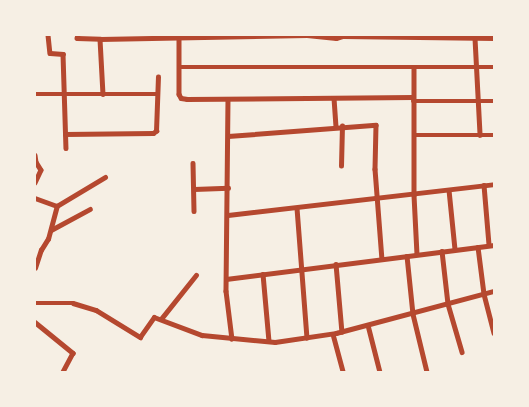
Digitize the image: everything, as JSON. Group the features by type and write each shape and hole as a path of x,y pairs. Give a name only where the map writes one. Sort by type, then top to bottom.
{"street":[{"path":"48,35 50,53 63,54 66,148"},
{"path":"78,35 77,38 100,39 307,35 336,38 343,36 494,38"},
{"path":"179,37 180,94 182,98 413,99 494,102"},
{"path":"475,38 480,135"},
{"path":"100,39 103,94"},
{"path":"180,67 494,67"},
{"path":"414,68 414,195 417,254"},
{"path":"66,134 153,133 156,131 158,77"},
{"path":"35,94 158,94"},
{"path":"334,98 336,127"},
{"path":"228,99 226,279 232,339"},
{"path":"228,136 342,126 377,126 375,169 382,259"},
{"path":"341,166 342,126"},
{"path":"414,135 494,135"},
{"path":"35,156 41,170 35,183"},
{"path":"193,163 194,211"},
{"path":"35,268 41,250 48,239 57,206 105,177"},
{"path":"228,215 414,195 494,184"},
{"path":"226,279 492,245 484,185"},
{"path":"194,189 228,188"},
{"path":"449,190 455,250"},
{"path":"35,198 57,206"},
{"path":"297,208 307,338"},
{"path":"51,230 90,209"},
{"path":"478,247 484,294 494,333"},
{"path":"442,251 448,304 462,352"},
{"path":"407,256 412,314 427,372"},
{"path":"336,264 342,332"},
{"path":"263,274 269,341"},
{"path":"161,319 196,275"},
{"path":"35,303 73,303 96,310 140,338 154,317 202,335 269,341 307,338 342,332 494,291"},
{"path":"35,322 73,352 63,372"},
{"path":"368,325 380,372"},
{"path":"333,334 343,372"}]}
